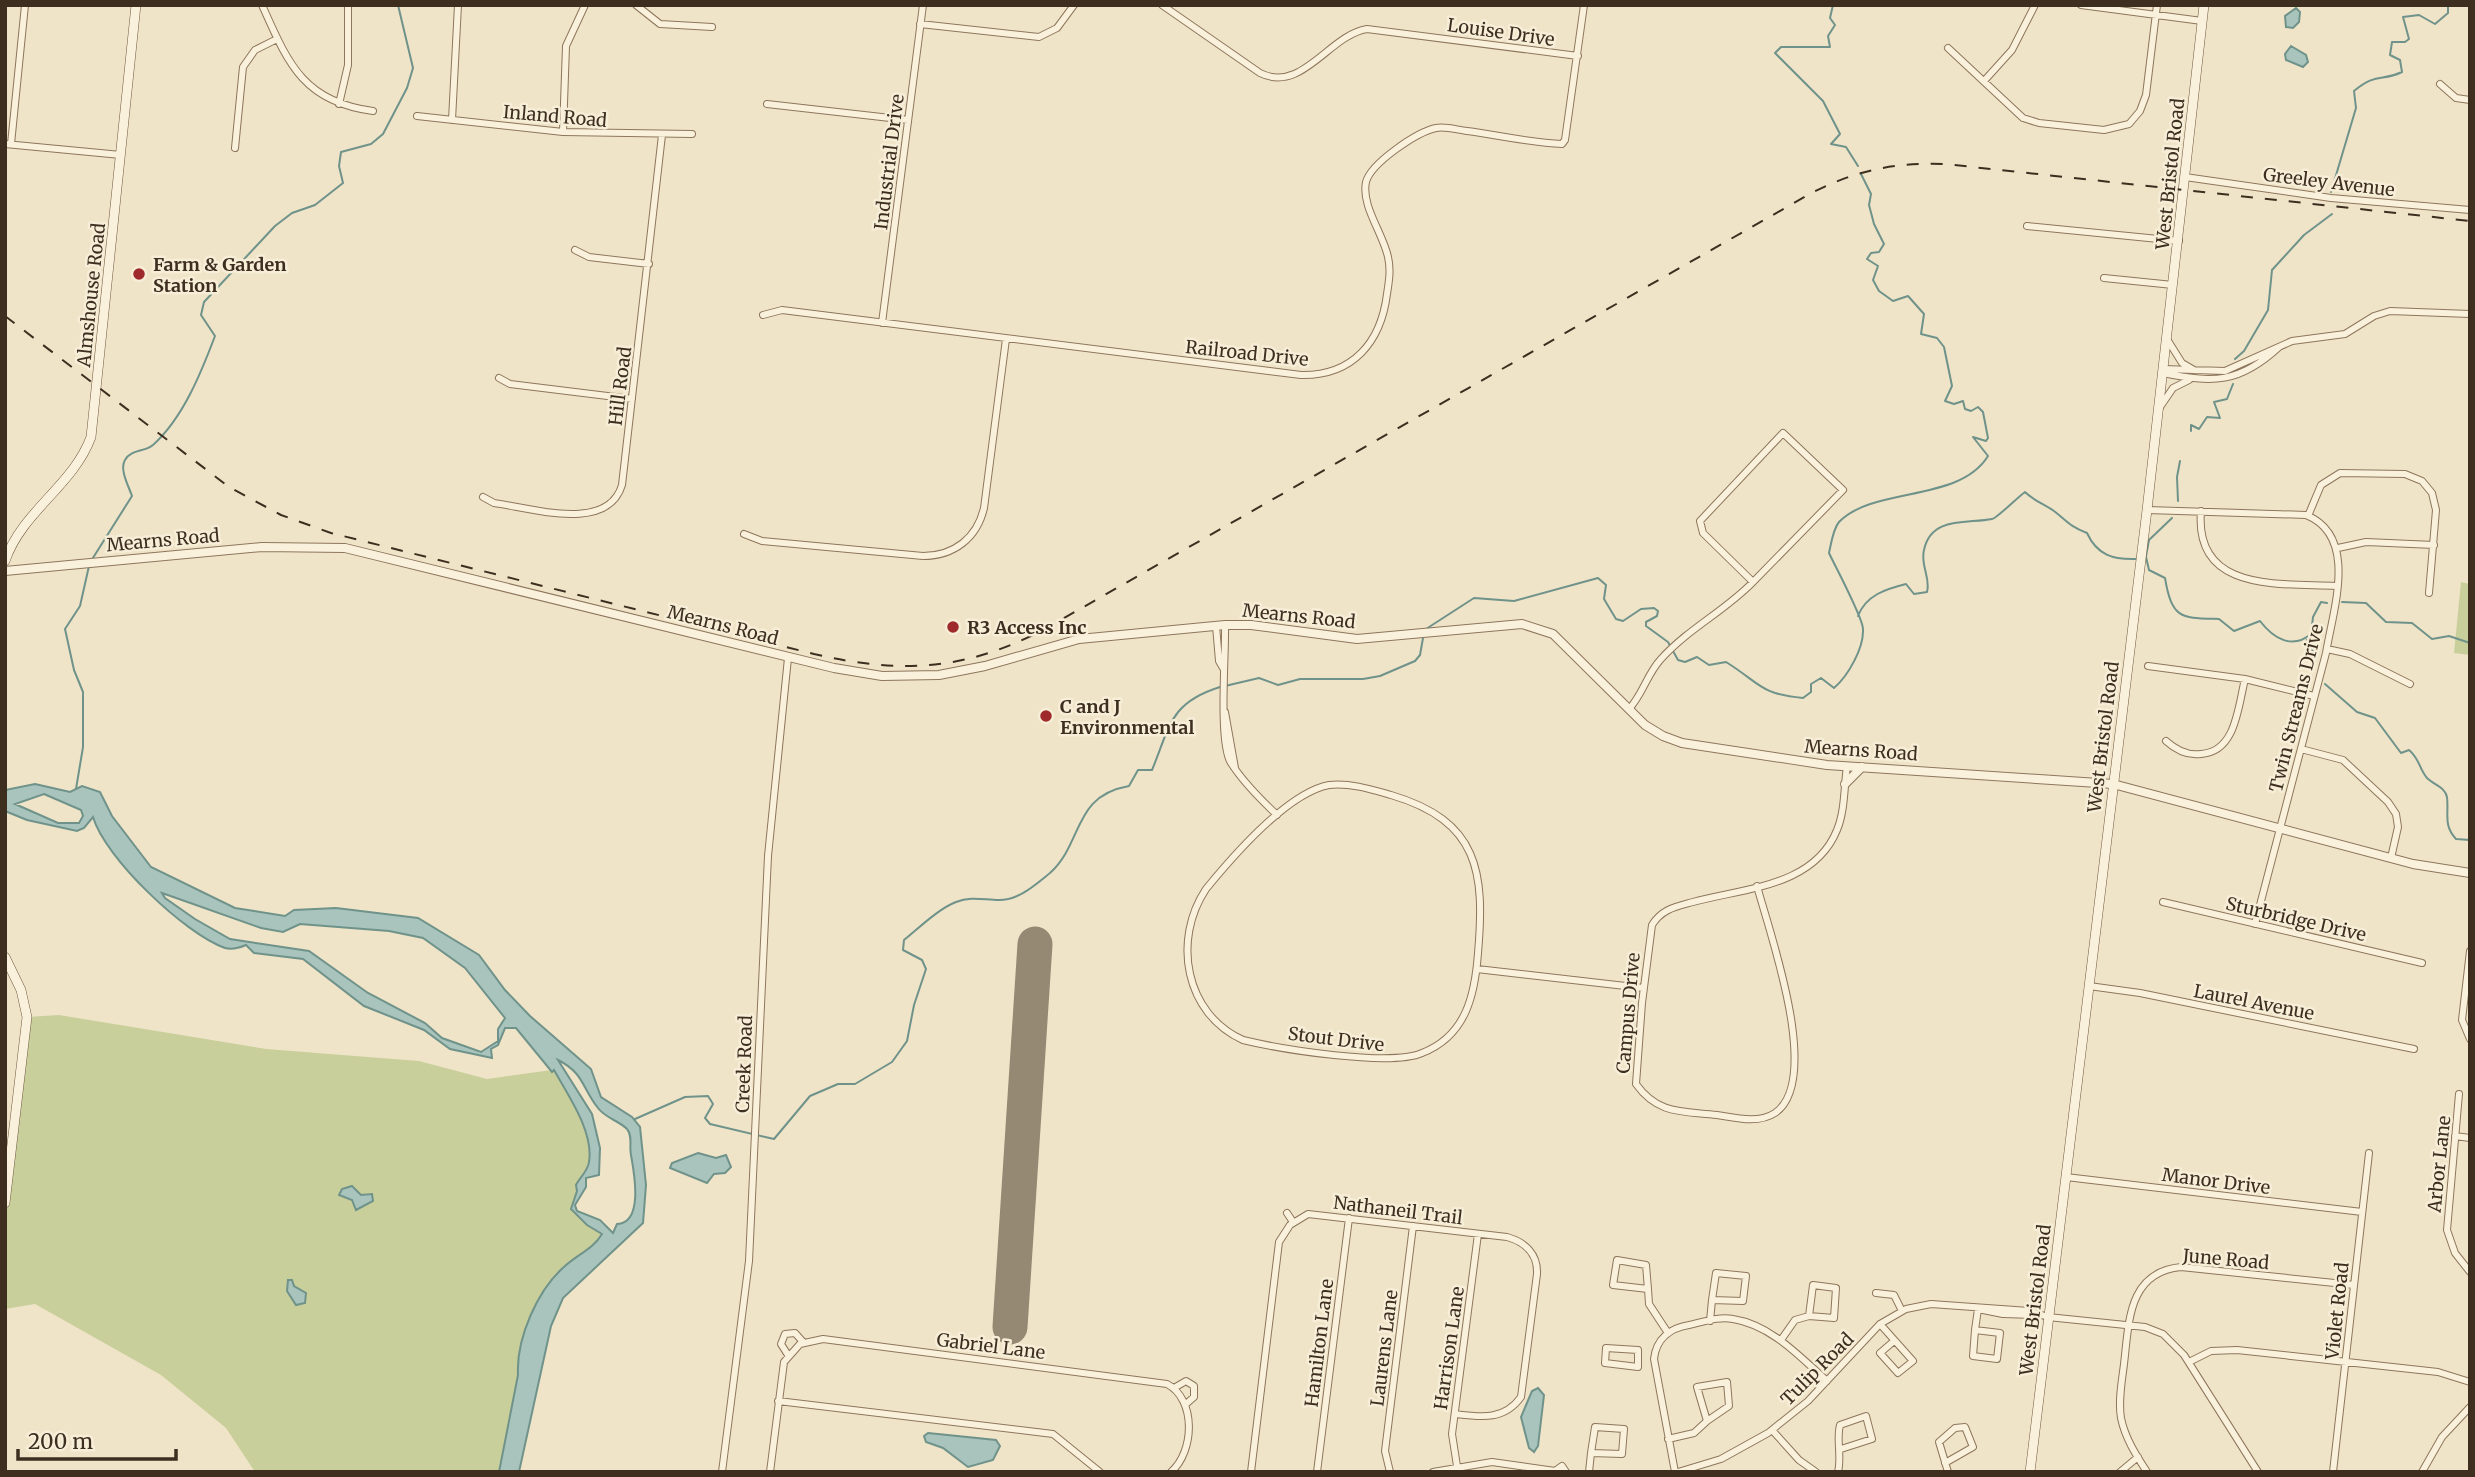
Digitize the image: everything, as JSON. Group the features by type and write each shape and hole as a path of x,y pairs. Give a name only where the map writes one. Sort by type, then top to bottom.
{"main road":[{"name":"Almshouse Road","path":"5,561 18,535 81,461 91,437 136,5"},
{"name":"West Bristol Road","path":"2030,1472 2179,241 2204,5"},
{"path":"5,957 21,990 27,1017 5,1203"}],"street":[{"path":"25,5 8,144 121,155"},
{"path":"262,5 300,78 320,94 339,104 373,111"},
{"path":"339,104 348,65 348,5"},
{"path":"452,120 458,5"},
{"path":"563,132 566,46 585,5"},
{"path":"636,5 660,24 712,27"},
{"name":"Industrial Drive","path":"882,323 923,5"},
{"path":"920,24 1039,37 1057,27 1074,5"},
{"name":"Louise Drive","path":"1162,5 1260,73 1276,78 1299,72 1351,34 1367,29 1578,56"},
{"path":"1578,56 1584,5"},
{"path":"1984,81 2012,50 2035,5"},
{"path":"2081,5 2202,21"},
{"path":"1948,48 2018,115 2034,123 2104,130 2124,127 2137,116 2145,101 2157,5"},
{"path":"235,148 245,62 255,50 277,38"},
{"name":"Railroad Drive","path":"763,315 782,310 1294,374 1334,371 1348,365 1365,351 1376,335 1384,315 1390,270 1366,190 1369,172 1379,161 1435,128 1558,144 1565,140 1578,56"},
{"path":"2440,84 2456,98 2470,100"},
{"path":"767,104 908,120"},
{"name":"Inland Road","path":"417,116 563,132 692,134"},
{"name":"Hill Road","path":"483,497 494,503 579,514 605,509 618,497 622,485 649,264 662,135"},
{"name":"Greeley Avenue","path":"2185,177 2331,198 2470,210"},
{"path":"2027,226 2179,241"},
{"path":"575,250 589,257 649,264"},
{"path":"2104,278 2173,285"},
{"path":"2163,371 2230,370 2280,346 2300,340 2334,338 2374,316 2390,311 2470,314"},
{"path":"2167,338 2182,363 2199,372"},
{"path":"744,534 762,541 914,556 936,555 962,544 978,527 984,508 1006,339"},
{"path":"2159,409 2173,388 2184,381 2230,379 2268,358 2280,346"},
{"path":"2163,371 2195,379"},
{"path":"499,378 510,384 632,399"},
{"path":"1629,709 1642,695 1661,659 1704,619 1737,599 1843,489 1783,433 1700,521 1703,533 1753,582"},
{"path":"2308,516 2318,490 2332,476 2345,472 2412,475 2428,486 2435,498 2434,545 2428,593"},
{"path":"2147,510 2308,516 2329,531 2338,548 2365,542 2434,545"},
{"path":"2201,510 2200,532 2205,548 2240,579 2336,586"},
{"name":"Mearns Road","path":"5,571 262,547 345,548 855,673 924,676 963,671 1079,639 1220,625 1251,625 1357,639 1511,624 1543,629 1566,646 1654,732 1682,743 1776,759 1847,766 2113,784 2390,858 2470,873"},
{"name":"Twin Streams Drive","path":"2255,924 2327,649 2336,586 2338,548"},
{"path":"1220,625 1225,741 1230,760 1256,795 1277,815"},
{"path":"2327,649 2350,654 2410,684"},
{"name":"Creek Road","path":"722,1472 748,1261 768,856 788,658"},
{"path":"2148,666 2245,679 2314,696"},
{"path":"2166,741 2183,752 2196,755 2211,752 2223,745 2232,730 2245,679"},
{"path":"2301,749 2343,760 2388,802 2396,814 2398,827 2390,858"},
{"name":"Campus Drive","path":"1757,886 1790,997 1793,1019 1792,1081 1786,1101 1774,1113 1752,1120 1663,1108 1647,1099 1636,1084 1649,934 1658,915 1668,909 1801,873 1829,847 1838,828 1847,766"},
{"path":"1845,784 1861,767"},
{"name":"Stout Drive","path":"1342,784 1400,798 1438,816 1467,848 1480,881 1482,902 1477,969 1471,1000 1457,1027 1435,1047 1408,1058 1389,1059 1256,1043 1222,1028 1205,1011 1191,980 1188,950 1192,918 1206,888 1277,815 1306,792 1342,784"},
{"name":"Sturbridge Drive","path":"2163,902 2422,963"},
{"path":"2470,951 2462,1020 2470,1039"},
{"path":"1477,969 1643,988"},
{"name":"Laurel Avenue","path":"2089,986 2178,1001 2414,1049"},
{"name":"Arbor Lane","path":"2459,1094 2447,1230 2455,1253 2470,1272"},
{"path":"2455,1136 2470,1138"},
{"name":"Violet Road","path":"2333,1472 2369,1153"},
{"name":"Manor Drive","path":"2066,1177 2362,1212"},
{"path":"1251,1472 1279,1242 1293,1222 1287,1213"},
{"name":"Nathaneil Trail","path":"1293,1222 1312,1213 1512,1239 1529,1250"},
{"name":"Hamilton Lane","path":"1317,1472 1349,1218"},
{"name":"Laurens Lane","path":"1391,1472 1384,1451 1413,1226"},
{"name":"Harrison Lane","path":"1457,1466 1451,1438 1478,1234"},
{"path":"1455,1414 1493,1416 1512,1408 1521,1397 1537,1274 1536,1262 1529,1250 1535,1243"},
{"path":"1648,1289 1613,1285 1617,1260 1646,1265 1648,1289 1649,1304 1668,1333"},
{"name":"June Road","path":"2147,1472 2125,1433 2120,1415 2132,1304 2142,1286 2152,1276 2175,1268 2354,1285"},
{"path":"1710,1321 1712,1300 1716,1273 1746,1276 1742,1301 1712,1300"},
{"path":"1781,1340 1795,1320 1809,1316 1834,1318 1836,1287 1813,1285 1809,1316"},
{"path":"1875,1293 1894,1294 1902,1311"},
{"name":"Tulip Road","path":"1676,1472 1721,1459 1772,1430 1808,1401 1880,1325 1902,1311 1931,1304 2003,1314 2129,1325 2163,1334 2174,1342 2189,1362 2258,1472"},
{"path":"1976,1330 2000,1333 1997,1359 1973,1356 1978,1309"},
{"path":"1676,1472 1655,1368 1656,1348 1668,1333 1680,1326 1735,1319 1781,1340 1827,1381"},
{"path":"1880,1325 1894,1340 1913,1361 1898,1373 1880,1353 1894,1340"},
{"name":"Gabriel Lane","path":"770,1472 778,1401 788,1355 782,1344 785,1334 795,1333 804,1343 822,1339 1152,1381 1174,1388 1186,1381 1194,1386 1194,1397 1186,1404 1188,1423 1179,1463 1171,1472"},
{"path":"788,1355 804,1343"},
{"path":"1638,1367 1638,1350 1606,1348 1605,1363 1638,1367 1655,1368"},
{"path":"2189,1362 2211,1351 2223,1349 2438,1373 2470,1382"},
{"path":"1668,1439 1694,1433 1729,1406 1727,1382 1697,1387 1707,1421"},
{"path":"1174,1388 1186,1404"},
{"path":"778,1401 1053,1434 1100,1472"},
{"path":"2422,1472 2442,1437 2470,1407"},
{"path":"1838,1472 1840,1425 1866,1416 1873,1433 1872,1440 1841,1449"},
{"path":"1945,1463 1973,1447 1973,1441 1962,1425 1940,1438 1939,1445 1945,1463 1948,1472"},
{"path":"1589,1472 1591,1453 1595,1427 1624,1429 1622,1454 1591,1453"},
{"path":"1772,1430 1798,1460 1816,1472"},
{"path":"2120,1472 2138,1457"},
{"path":"1433,1472 1492,1462 1513,1468 1555,1471 1562,1465 1566,1471 1573,1472"},
{"path":"1179,1463 1184,1472"}],"green space":[{"path":"2461,582 2470,584 2470,655 2454,653"},
{"path":"59,1015 266,1049 419,1061 487,1079 559,1069 585,1116 594,1162 581,1183 573,1208 604,1234 538,1313 505,1472 255,1472 226,1428 161,1375 35,1304 5,1309 5,1203 27,1017"}],"water":[{"path":"2296,8 2300,12 2299,22 2293,28 2286,27 2285,16"},
{"path":"2291,46 2306,55 2308,62 2303,67 2286,60 2285,54"},
{"path":"35,784 70,792 82,786 100,792 112,816 151,867 235,908 285,916 294,910 336,908 418,918 479,955 505,990 530,1016 591,1069 601,1097 632,1117 640,1127 646,1185 643,1223 563,1298 551,1326 519,1472 499,1472 525,1330 538,1301 555,1276 602,1234 587,1225 571,1209 577,1191 576,1185 588,1165 590,1150 579,1114 554,1070 552,1072 516,1028 505,1028 498,1045 491,1049 492,1058 450,1049 424,1030 364,1006 303,959 254,953 246,945 228,949 208,940 169,911 129,873 100,834 93,817 84,828 77,831 27,820 5,811 5,790","holes":["44,794 81,810 83,816 79,823 58,823 15,804","162,893 261,928 283,932 300,924 389,931 423,938 465,968 505,1018 498,1029 498,1041 481,1052 442,1038 425,1023 368,993 309,951 230,939 165,898","558,1060 573,1070 601,1111 627,1129 630,1135 635,1184 634,1206 631,1215 617,1224 613,1233 600,1220 577,1211 575,1205 586,1187 586,1178 599,1175 600,1148 592,1114"]},
{"path":"698,1153 716,1158 726,1155 731,1167 725,1173 714,1174 707,1183 670,1168 672,1163"},
{"path":"352,1186 361,1195 372,1194 373,1201 356,1210 352,1200 339,1195 342,1189"},
{"path":"288,1280 292,1280 294,1286 306,1293 305,1303 296,1305 287,1291"},
{"path":"1538,1388 1544,1395 1538,1446 1534,1452 1529,1448 1521,1417 1532,1391"},
{"path":"928,1433 996,1440 1000,1446 993,1460 968,1467 943,1448 926,1442 924,1436"}],"waterway":[{"path":"91,561 132,496 124,473 125,460 131,454 150,447 164,434 182,408 204,365 215,336 201,315 204,302 275,226 292,213 315,205 343,183 339,166 341,152 371,144 383,134 407,88 413,68 398,5"},
{"path":"1833,5 1830,18 1835,25 1828,36 1830,47 1781,47 1775,53 1823,101 1840,134 1831,144 1846,147 1858,166"},
{"path":"2331,192 2356,108 2354,91 2368,81 2402,72 2400,60 2390,55 2392,42 2405,42 2409,39 2403,17 2419,15 2435,24 2448,13 2448,5"},
{"path":"1426,629 1474,598 1514,601 1598,578 1606,585 1604,599 1616,619 1623,621 1641,609 1654,608 1658,611 1657,616 1646,622 1646,626 1668,642 1678,660 1685,662 1697,657 1709,665 1726,662 1768,690 1788,696 1803,698 1811,692 1811,684 1821,678 1834,688 1839,683 1858,653 1863,629 1829,553 1837,525 1854,511 1873,503 1957,481 1975,471 1988,456 1973,437 1986,441 1988,438 1983,412 1978,407 1971,411 1965,409 1963,401 1954,404 1945,401 1952,386 1944,347 1937,338 1921,334 1924,314 1908,296 1893,301 1879,291 1873,280 1878,266 1867,259 1871,253 1879,252 1884,244 1874,224 1869,205 1871,194 1861,174"},
{"path":"2235,359 2244,351 2268,310 2272,270 2304,235 2332,214"},
{"path":"2191,431 2191,425 2199,429 2207,417 2220,418 2214,402 2227,399 2233,384"},
{"path":"2178,501 2177,477 2180,461"},
{"path":"1858,616 1871,598 1891,588 1906,584 1914,594 1927,592 1923,556 1928,539 1934,532 1951,524 1994,518 2025,492 2072,526 2087,533 2107,555 2137,559"},
{"path":"2146,556 2149,540 2172,518"},
{"path":"2146,557 2149,570 2165,578 2175,609 2188,617 2219,619 2234,631 2260,621 2283,640 2304,639 2311,634 2313,617 2321,602 2327,603"},
{"path":"76,789 83,747 83,692 74,670 65,629 80,606 89,566"},
{"path":"2342,602 2366,603 2386,622 2412,623 2432,639 2449,636 2470,643"},
{"path":"1225,686 1259,678 1278,685 1300,679 1363,679 1380,676 1415,661 1420,655 1423,638"},
{"path":"2307,640 2316,657"},
{"path":"2325,684 2357,712 2375,718 2401,753 2409,750 2413,753 2427,778 2446,794 2448,824 2452,834 2456,839 2470,840"},
{"path":"635,1119 685,1097 708,1096 713,1104 705,1118 710,1124 774,1139 810,1096 838,1084 855,1084 892,1062 907,1041 914,1005 926,969 922,960 903,950 904,940 949,905 962,900 1006,899 1020,895 1039,882 1061,861 1081,822 1097,799 1111,791 1129,786 1138,770 1152,770 1168,729 1181,709 1203,693 1220,687"}],"runway":[{"path":"1010,1327 1035,944"}],"railway":[{"path":"5,316 229,487 281,515 331,533 814,654 875,664 931,665 986,654 1043,630 1808,195 1858,174 1891,167 1945,164 2470,221"}],"place":[{"name":"Farm & Garden Station","path":"139,274"},
{"name":"R3 Access Inc","path":"953,627"},
{"name":"C and J Environmental","path":"1046,716"}]}
